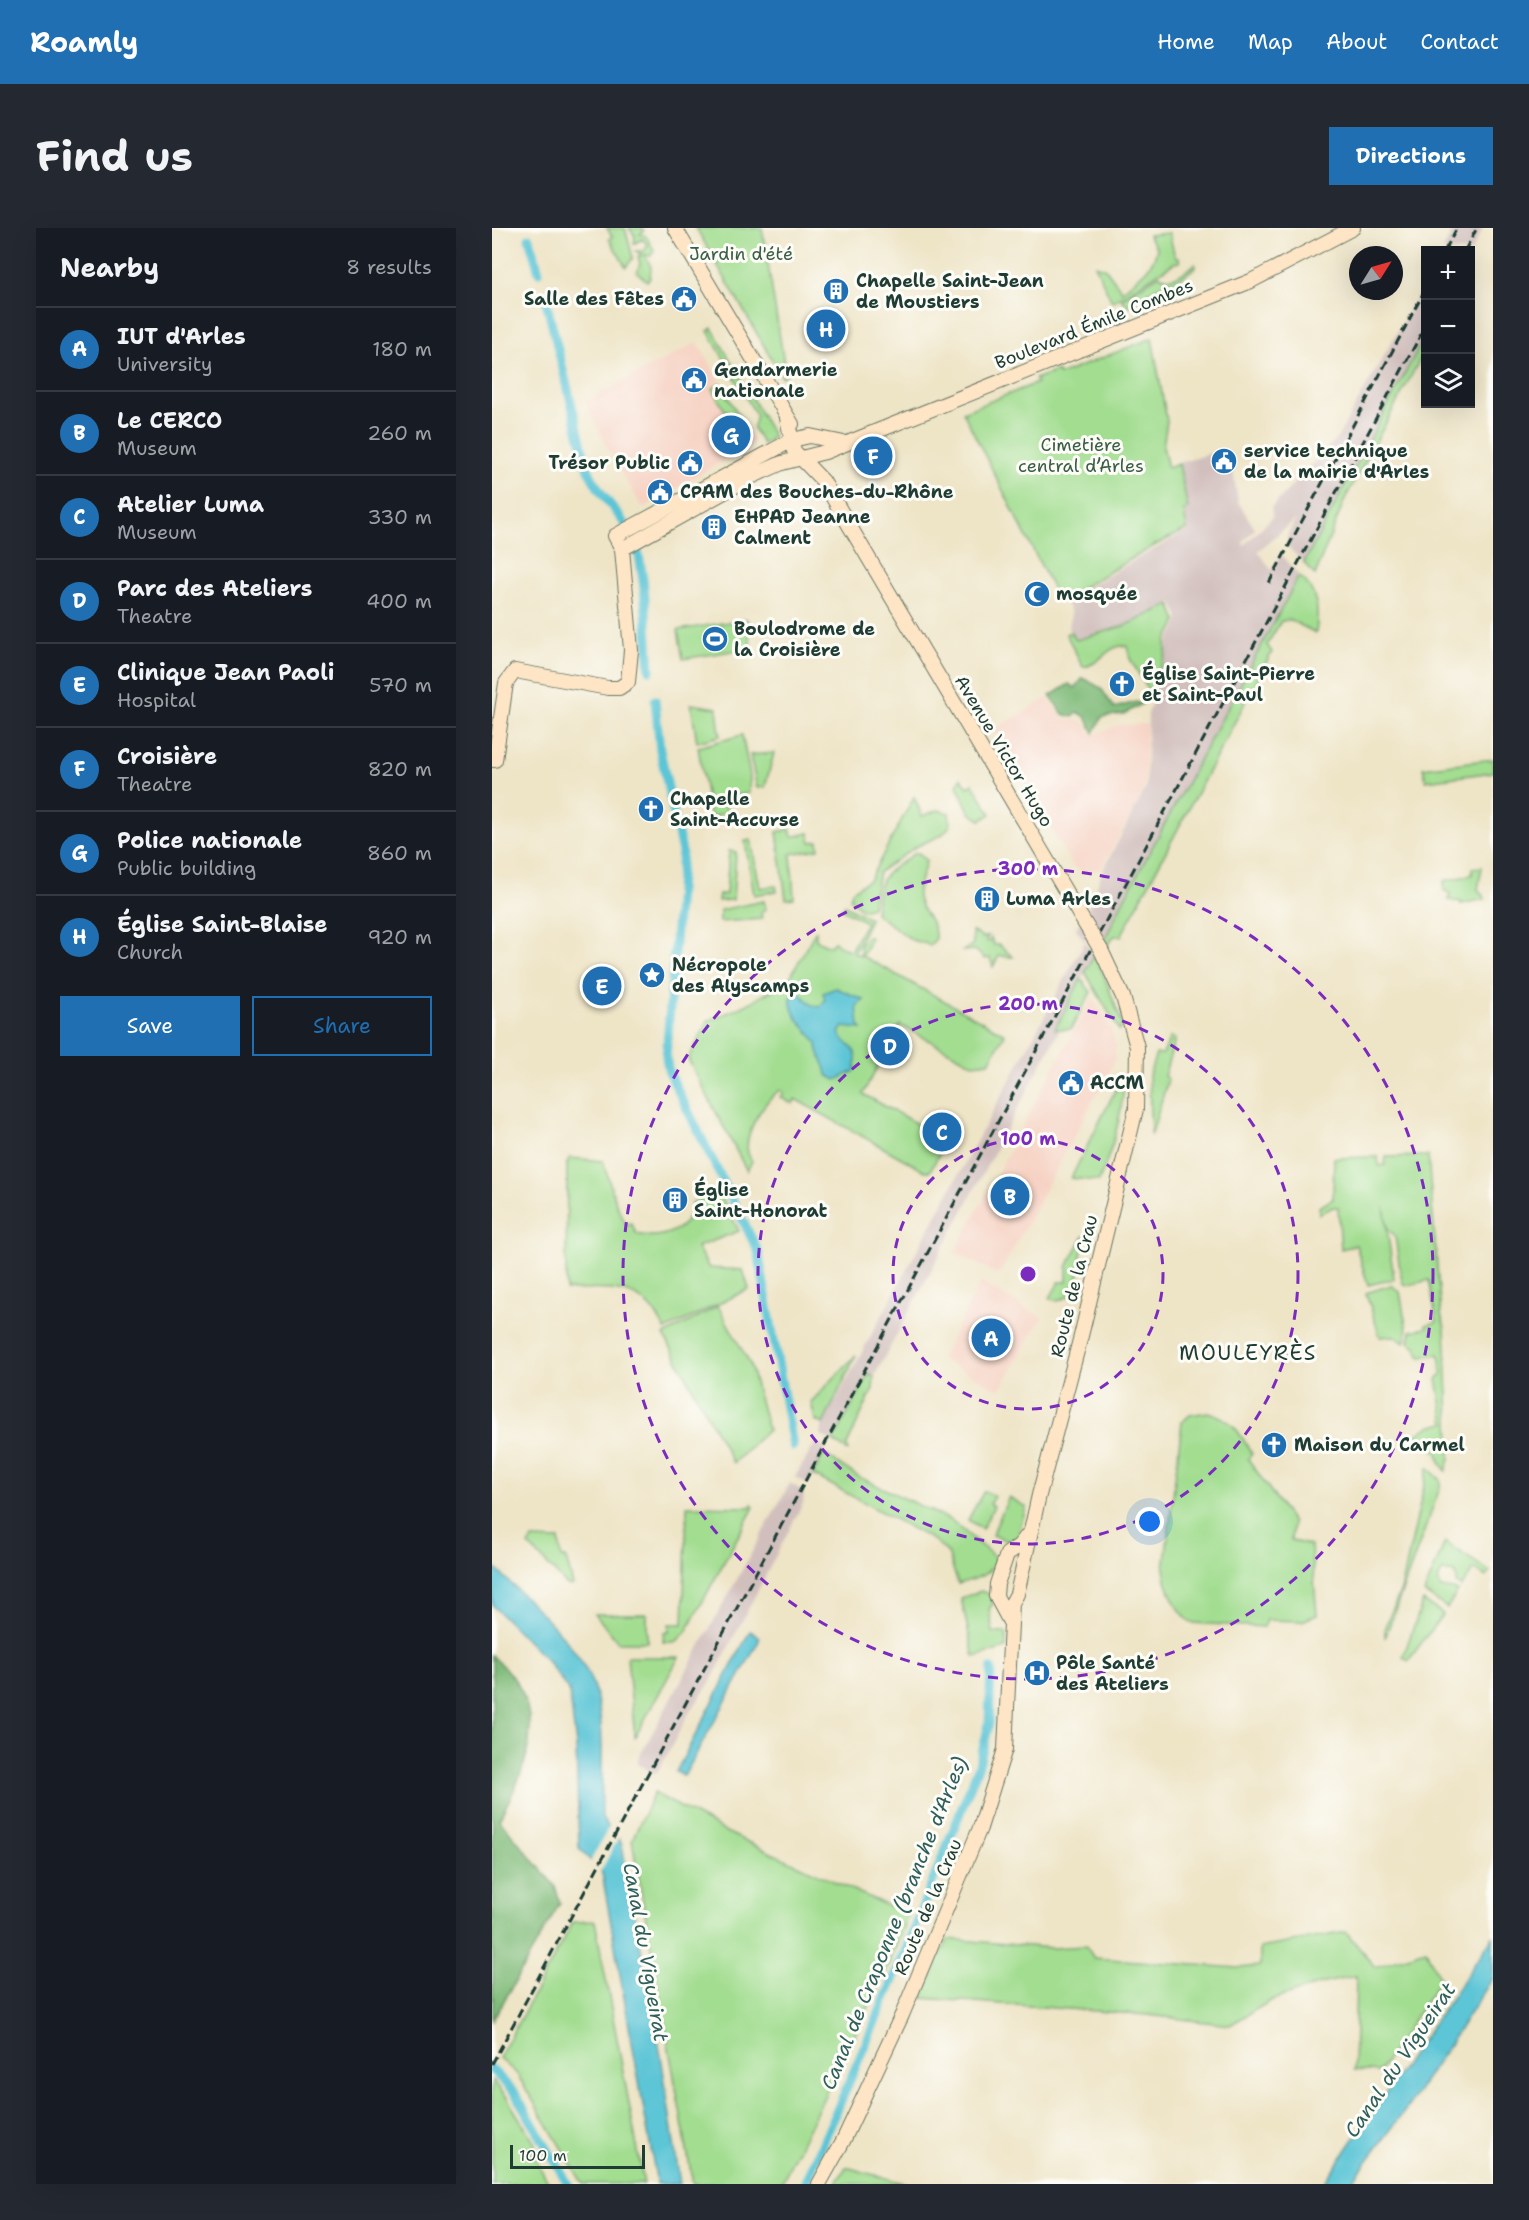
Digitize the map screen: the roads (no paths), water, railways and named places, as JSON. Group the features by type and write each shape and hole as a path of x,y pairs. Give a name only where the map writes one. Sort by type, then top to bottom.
{"main road":[{"name":"Avenue Victor Hugo","path":"675,228 798,438 794,451 823,481 1101,950 1123,997 1137,1047"},
{"name":"Boulevard Émile Combes","path":"627,538 782,462 802,458 823,446 844,443 1258,278 1353,228"},
{"path":"494,760 495,726 509,676 520,670 608,688 626,686 629,679 631,650 627,538 798,438 823,446 823,481"},
{"name":"Route de la Crau","path":"1006,1602 1017,1594 1019,1553 1030,1531 1136,1109 1137,1047"},
{"name":"Route de la Crau","path":"819,2184 843,2141 902,2014 976,1839 1005,1749 1012,1627 1006,1602 996,1596 1005,1557 1019,1553"}],"water":[{"path":"836,988 864,1000 857,1006 859,1026 862,1029 843,1027 839,1033 855,1052 855,1071 836,1080 827,1075 817,1044 793,1011 791,997 798,992 812,1005 820,1007 825,1000 823,993"},
{"path":"492,1565 564,1638 577,1654 594,1688 602,1736 602,1817 622,1846 662,2062 680,2184 657,2184 602,1873 579,1848 576,1745 569,1691 548,1662 492,1605"},
{"path":"750,1631 760,1637 758,1643 684,1776 676,1772"},
{"path":"1493,1937 1493,1978 1407,2108 1350,2184 1323,2184"}],"waterway":[{"name":"Canal de Craponne (branche d'Arles)","path":"529,238 539,272"},
{"name":"Canal de Craponne (branche d'Arles)","path":"546,301 587,466 598,487 629,530 638,552 644,584 650,670"},
{"name":"Canal de Craponne (branche d'Arles)","path":"655,700 660,750 682,852 666,1057 669,1072 758,1251 793,1446"},
{"name":"Canal de Craponne (branche d'Arles)","path":"805,2184 897,1971 979,1765 989,1724 991,1669"},
{"path":"492,2070 515,2093 568,2184"}],"railway":[{"path":"1447,246 1457,228"},
{"path":"1467,246 1477,228"},
{"path":"1269,583 1421,297"},
{"path":"492,2064 1421,334"}],"place":[{"name":"Chapelle Saint-Jean de Moustiers","path":"836,291"},
{"name":"Salle des Fêtes","path":"684,299"},
{"name":"Église Saint-Blaise","path":"826,329"},
{"name":"Gendarmerie nationale","path":"694,380"},
{"name":"Police nationale","path":"731,435"},
{"name":"Croisière","path":"873,456"},
{"name":"service technique de la mairie d'Arles","path":"1224,461"},
{"name":"Trésor Public","path":"690,463"},
{"name":"CPAM des Bouches-du-Rhône","path":"660,492"},
{"name":"EHPAD Jeanne Calment","path":"714,527"},
{"name":"mosquée","path":"1037,594"},
{"name":"Boulodrome de la Croisière","path":"715,639"},
{"name":"Église Saint-Pierre et Saint-Paul","path":"1122,684"},
{"name":"Chapelle Saint-Accurse","path":"651,809"},
{"name":"Luma Arles","path":"987,899"},
{"name":"Nécropole des Alyscamps","path":"652,975"},
{"name":"Clinique Jean Paoli","path":"602,986"},
{"name":"Parc des Ateliers","path":"890,1046"},
{"name":"ACCM","path":"1071,1083"},
{"name":"Atelier Luma","path":"942,1132"},
{"name":"Le CERCO","path":"1010,1196"},
{"name":"Église Saint-Honorat","path":"675,1200"},
{"name":"IUT d'Arles","path":"991,1338"},
{"name":"Maison du Carmel","path":"1274,1445"},
{"name":"Pôle Santé des Ateliers","path":"1037,1673"}],"district":[{"name":"MOULEYRÈS","path":"1248,1353"}],"park label":[{"name":"Jardin d'été","path":"741,254"},
{"name":"Cimetière central d’Arles","path":"1081,455"}],"water label":[{"name":"Canal du Vigueirat","path":"646,1952"},
{"name":"Canal du Vigueirat","path":"1400,2060"}]}
